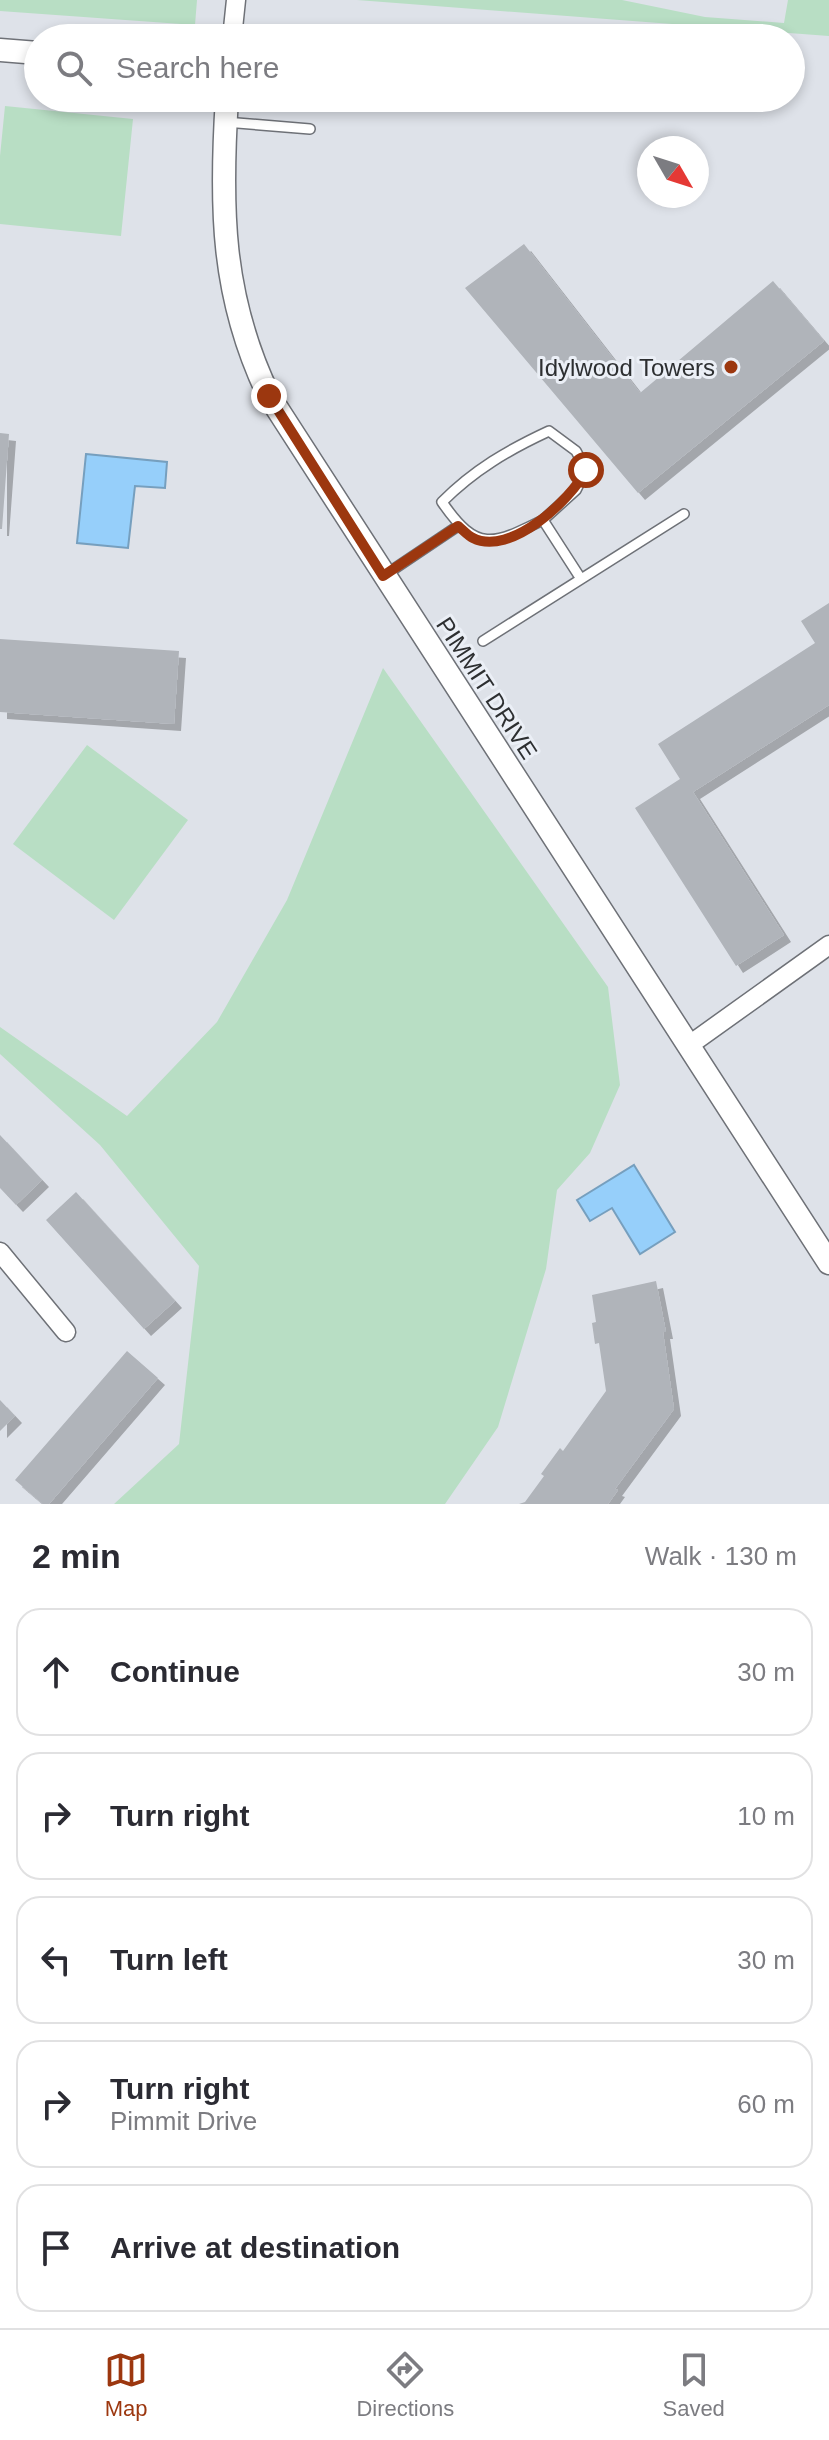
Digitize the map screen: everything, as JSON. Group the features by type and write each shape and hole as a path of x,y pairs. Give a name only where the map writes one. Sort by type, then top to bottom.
{"street":[{"path":"233,24 236,0"},
{"path":"0,50 24,52"},
{"name":"PIMMIT DRIVE","path":"226,112 222,191 225,256 237,316 255,369 282,420 829,1263"},
{"path":"688,1046 828,950"},
{"path":"0,1252 66,1332"}],"lane":[{"path":"225,122 310,129"},
{"path":"549,431 576,451 586,470 576,490 543,520 501,541 474,539 458,526 442,502 470,474 515,446 549,431"},
{"path":"483,641 684,514"},
{"path":"543,520 581,579"},
{"path":"383,576 458,526"}],"green space":[{"path":"0,0 197,0 195,24 0,11"},
{"path":"357,0 622,0 705,17 784,23 788,0 829,0 829,36 805,34 805,24 672,24"},
{"path":"5,106 24,108 24,112 64,112 133,119 121,236 0,224 0,156"},
{"path":"383,668 608,987 620,1085 590,1153 557,1190 546,1269 498,1427 445,1504 114,1504 179,1444 199,1266 100,1145 0,1054 0,1027 127,1116 217,1022 287,900"},
{"path":"87,745 188,820 114,920 13,844"}],"water":[{"path":"86,454 167,462 165,488 135,486 128,548 77,543"},
{"path":"634,1165 675,1232 640,1254 612,1208 590,1221 577,1200"}],"building":[{"name":"Idylwood Towers","path":"524,244 640,393 773,281 824,341 638,493 465,288"},
{"path":"0,433 9,434 2,529 0,529"},
{"path":"829,603 829,705 693,792 784,935 736,966 635,808 680,779 658,744 815,643 801,621"},
{"path":"0,639 179,651 174,724 0,712"},
{"path":"0,1135 42,1180 16,1205 0,1188"},
{"path":"76,1192 175,1301 144,1329 46,1220"},
{"path":"656,1281 666,1332 663,1332 674,1409 615,1489 618,1490 608,1504 519,1504 525,1502 544,1476 541,1474 560,1448 563,1451 606,1391 599,1343 595,1344 592,1295"},
{"path":"127,1351 158,1378 49,1504 43,1504 15,1480"},
{"path":"0,1400 15,1416 0,1431"}],"place":[{"name":"Idylwood Towers","path":"731,367"}],"route":[{"path":"269,396 383,576 458,526 474,539 501,541 543,520 576,490 586,470"}]}
